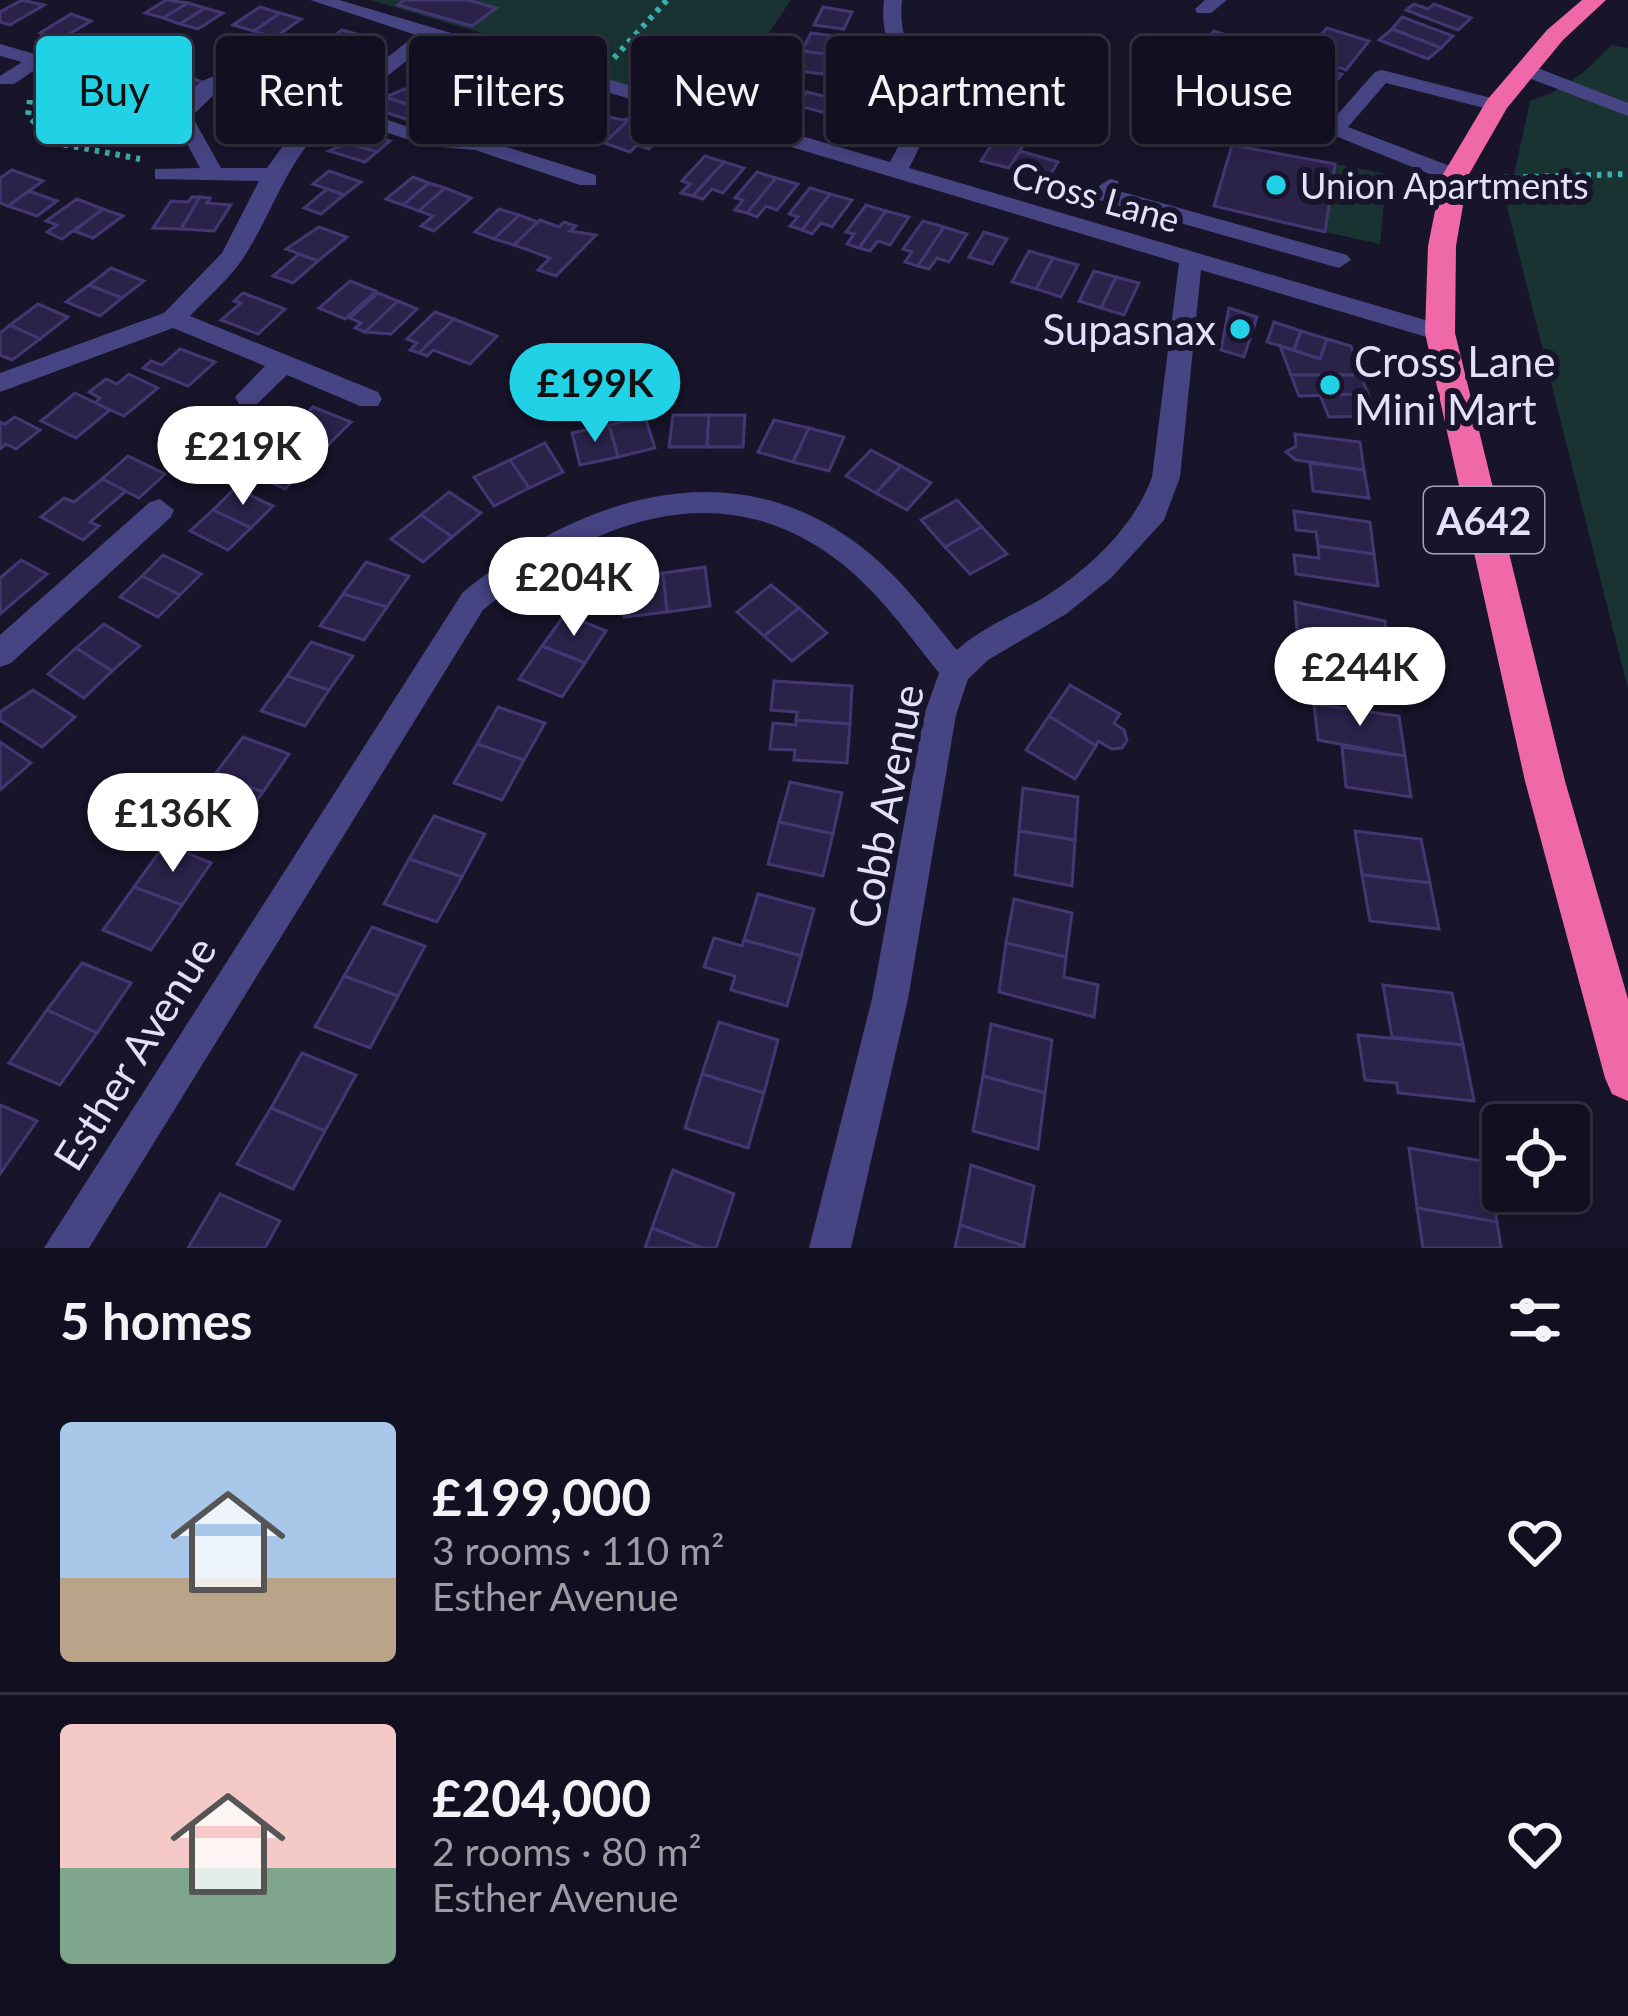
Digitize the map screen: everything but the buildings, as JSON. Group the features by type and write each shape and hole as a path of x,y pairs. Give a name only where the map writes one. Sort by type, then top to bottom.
{"highway":[{"name":"A642","path":"1595,0 1556,35 1496,105 1455,176 1442,246 1440,333 1545,781 1628,1078"}],"street":[{"name":"Cross Lane","path":"319,0 440,36"},
{"path":"892,0 892,32 927,99 918,138 896,171"},
{"path":"385,67 430,33"},
{"path":"0,50 38,61 7,80"},
{"path":"1528,71 1628,110"},
{"path":"1455,176 1335,129 1382,76 1496,105"},
{"path":"214,174 182,116 216,82"},
{"name":"Cross Lane","path":"607,84 1440,333"},
{"path":"385,126 428,140 477,144 588,180"},
{"path":"0,383 173,319 232,257 273,175 294,144"},
{"path":"503,181 526,160"},
{"path":"163,174 273,175"},
{"path":"1110,186 1107,195 1339,260"},
{"name":"Cobb Avenue","path":"830,1248 890,999 940,715 955,671 977,651 1056,605 1101,570 1154,512 1166,477 1204,262 1226,228"},
{"path":"173,319 369,399"},
{"path":"248,397 283,364"},
{"name":"Esther Avenue","path":"65,1248 473,601 508,568 550,540 604,517 671,503 731,503 795,518 838,544 876,576 955,671"},
{"path":"0,654 160,510"}],"path":[{"path":"607,64 667,0"},
{"path":"7,80 33,94 28,116 56,143 158,161 163,174"},
{"path":"1455,176 1532,180 1628,174"}],"green space":[{"path":"371,0 791,0 767,36 631,36 631,93 607,86 607,36 492,36"},
{"path":"1611,45 1628,48 1628,689 1507,207 1530,101 1574,79"},
{"path":"1335,164 1387,174 1380,244 1325,232"}],"place":[{"name":"Union Apartments","path":"1276,185"},
{"name":"Supasnax","path":"1240,329"},
{"name":"Cross Lane Mini Mart","path":"1330,385"}]}
